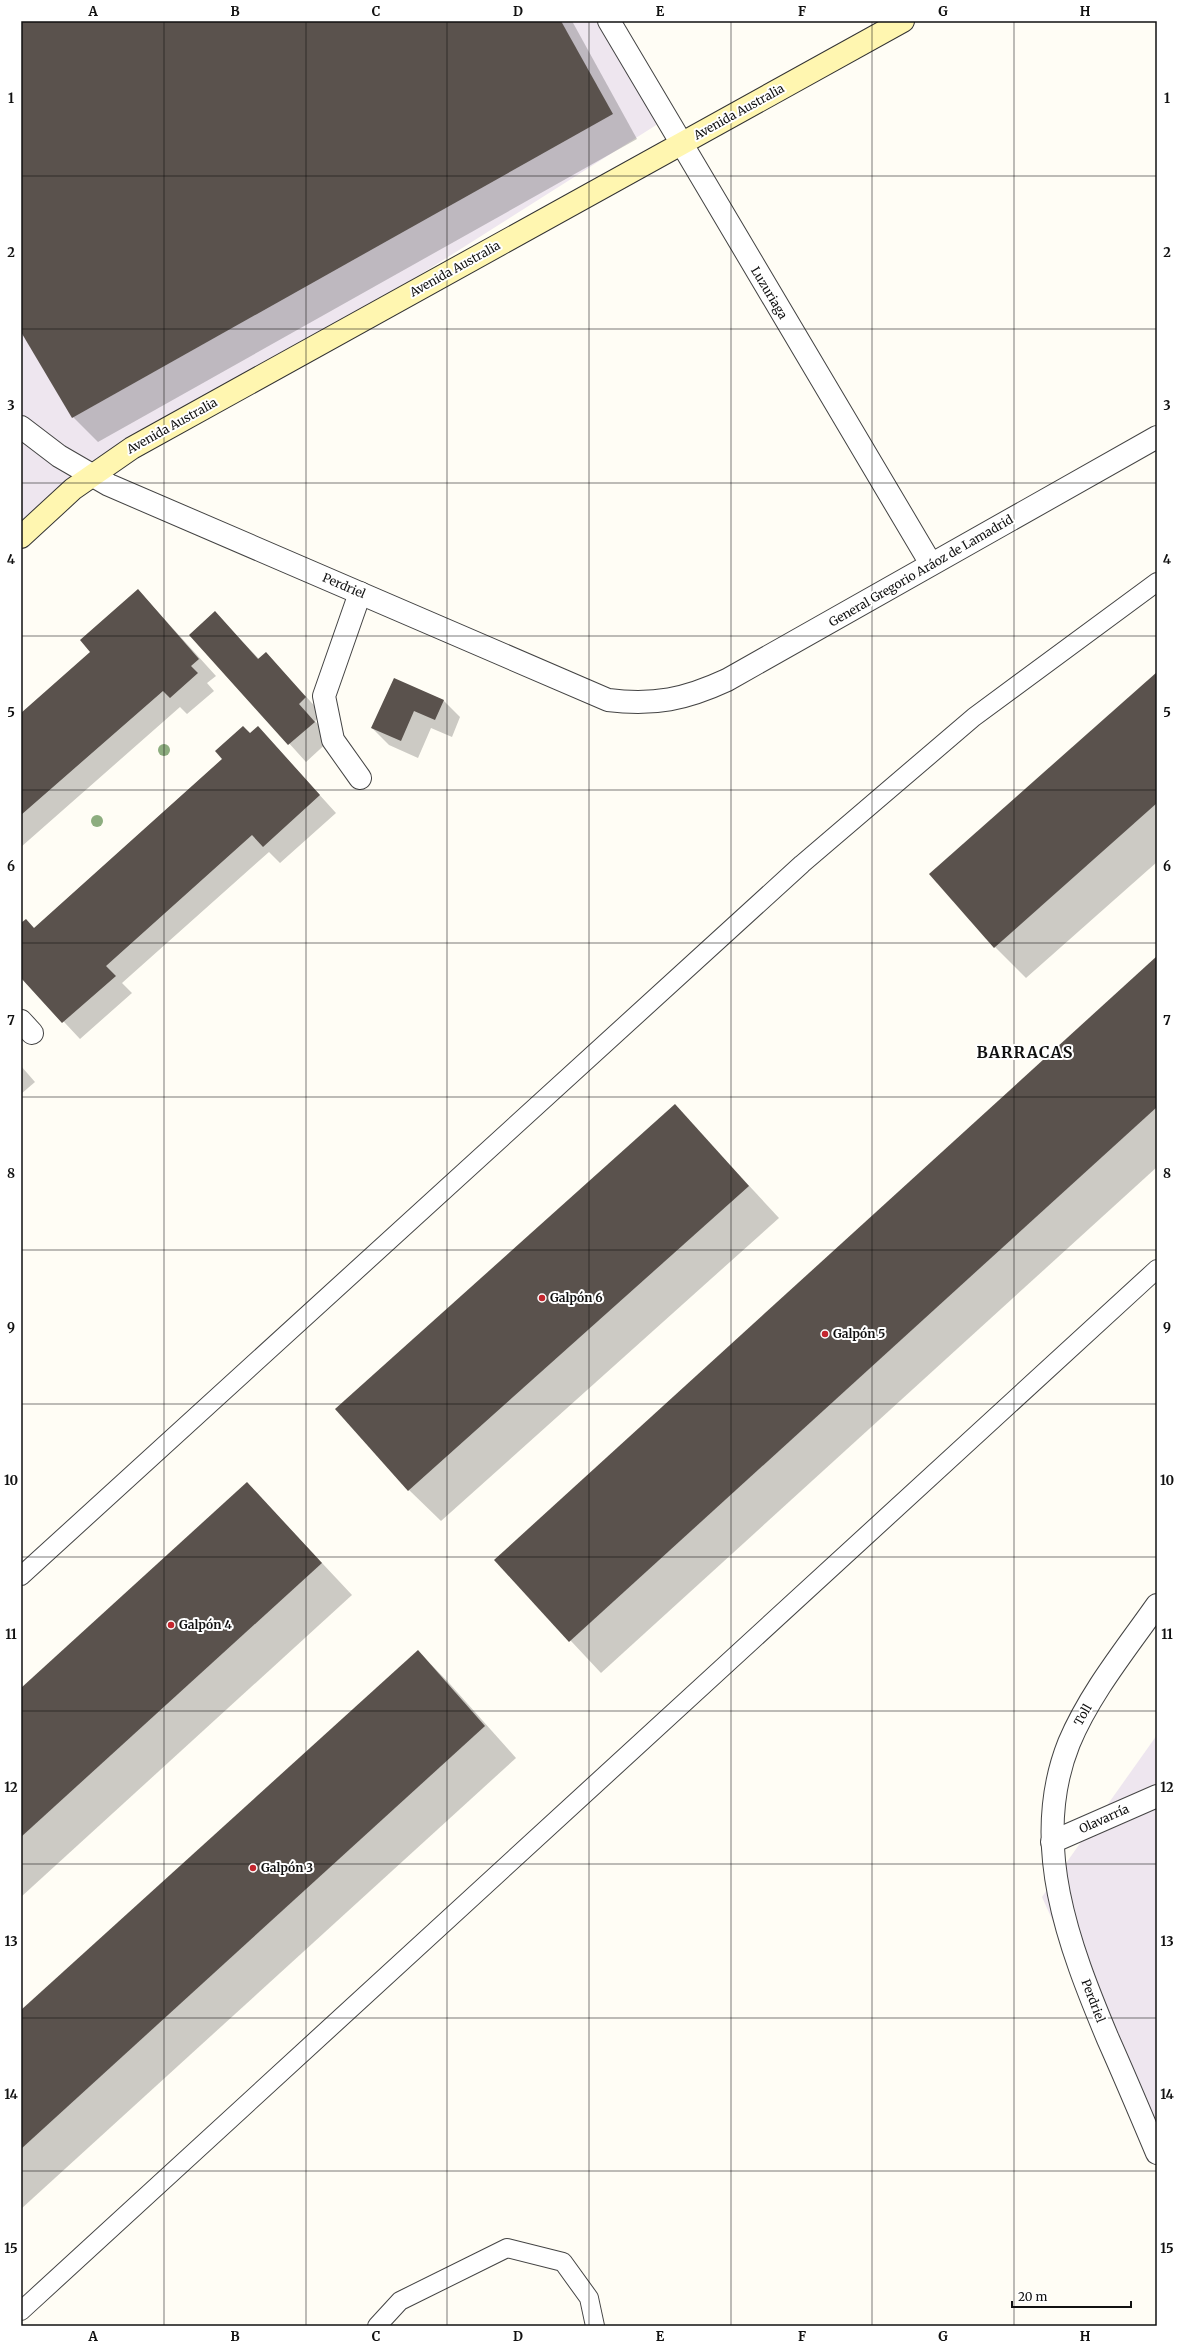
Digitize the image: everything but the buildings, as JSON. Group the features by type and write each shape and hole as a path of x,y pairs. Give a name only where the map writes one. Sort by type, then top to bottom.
{"main road":[{"name":"Avenida Australia","path":"21,537 91,475 132,448 903,21"}],"street":[{"name":"Luzuriaga","path":"609,21 680,145 931,564"},
{"name":"Perdriel","path":"21,427 59,456 91,475 138,498 608,700 634,703 681,698"},
{"name":"General Gregorio Aráoz de Lamadrid","path":"681,698 704,690 752,667 1157,437"},
{"path":"360,593 324,696 333,740 360,778"},
{"name":"Toll","path":"1052,1842 1055,1794 1072,1737 1080,1718 1157,1605"},
{"name":"Olavarría","path":"1052,1842 1157,1796"},
{"name":"Perdriel","path":"1052,1842 1059,1900 1069,1936 1095,2008 1157,2153"}],"lane":[{"path":"21,1576 802,864 974,717 1157,582"},
{"path":"21,2311 1157,1269"},
{"path":"377,2326 400,2301 507,2248 563,2262 589,2298 595,2326"}],"shaded area":[{"path":"21,21 604,21 661,122 44,513 21,534"},
{"path":"1157,1735 1157,2152 1042,1897"}],"place":[{"name":"Galpón 6","path":"542,1298"},
{"name":"Galpón 5","path":"825,1334"},
{"name":"Galpón 4","path":"171,1625"},
{"name":"Galpón 3","path":"253,1868"}],"district":[{"name":"BARRACAS","path":"1025,1052"}]}
